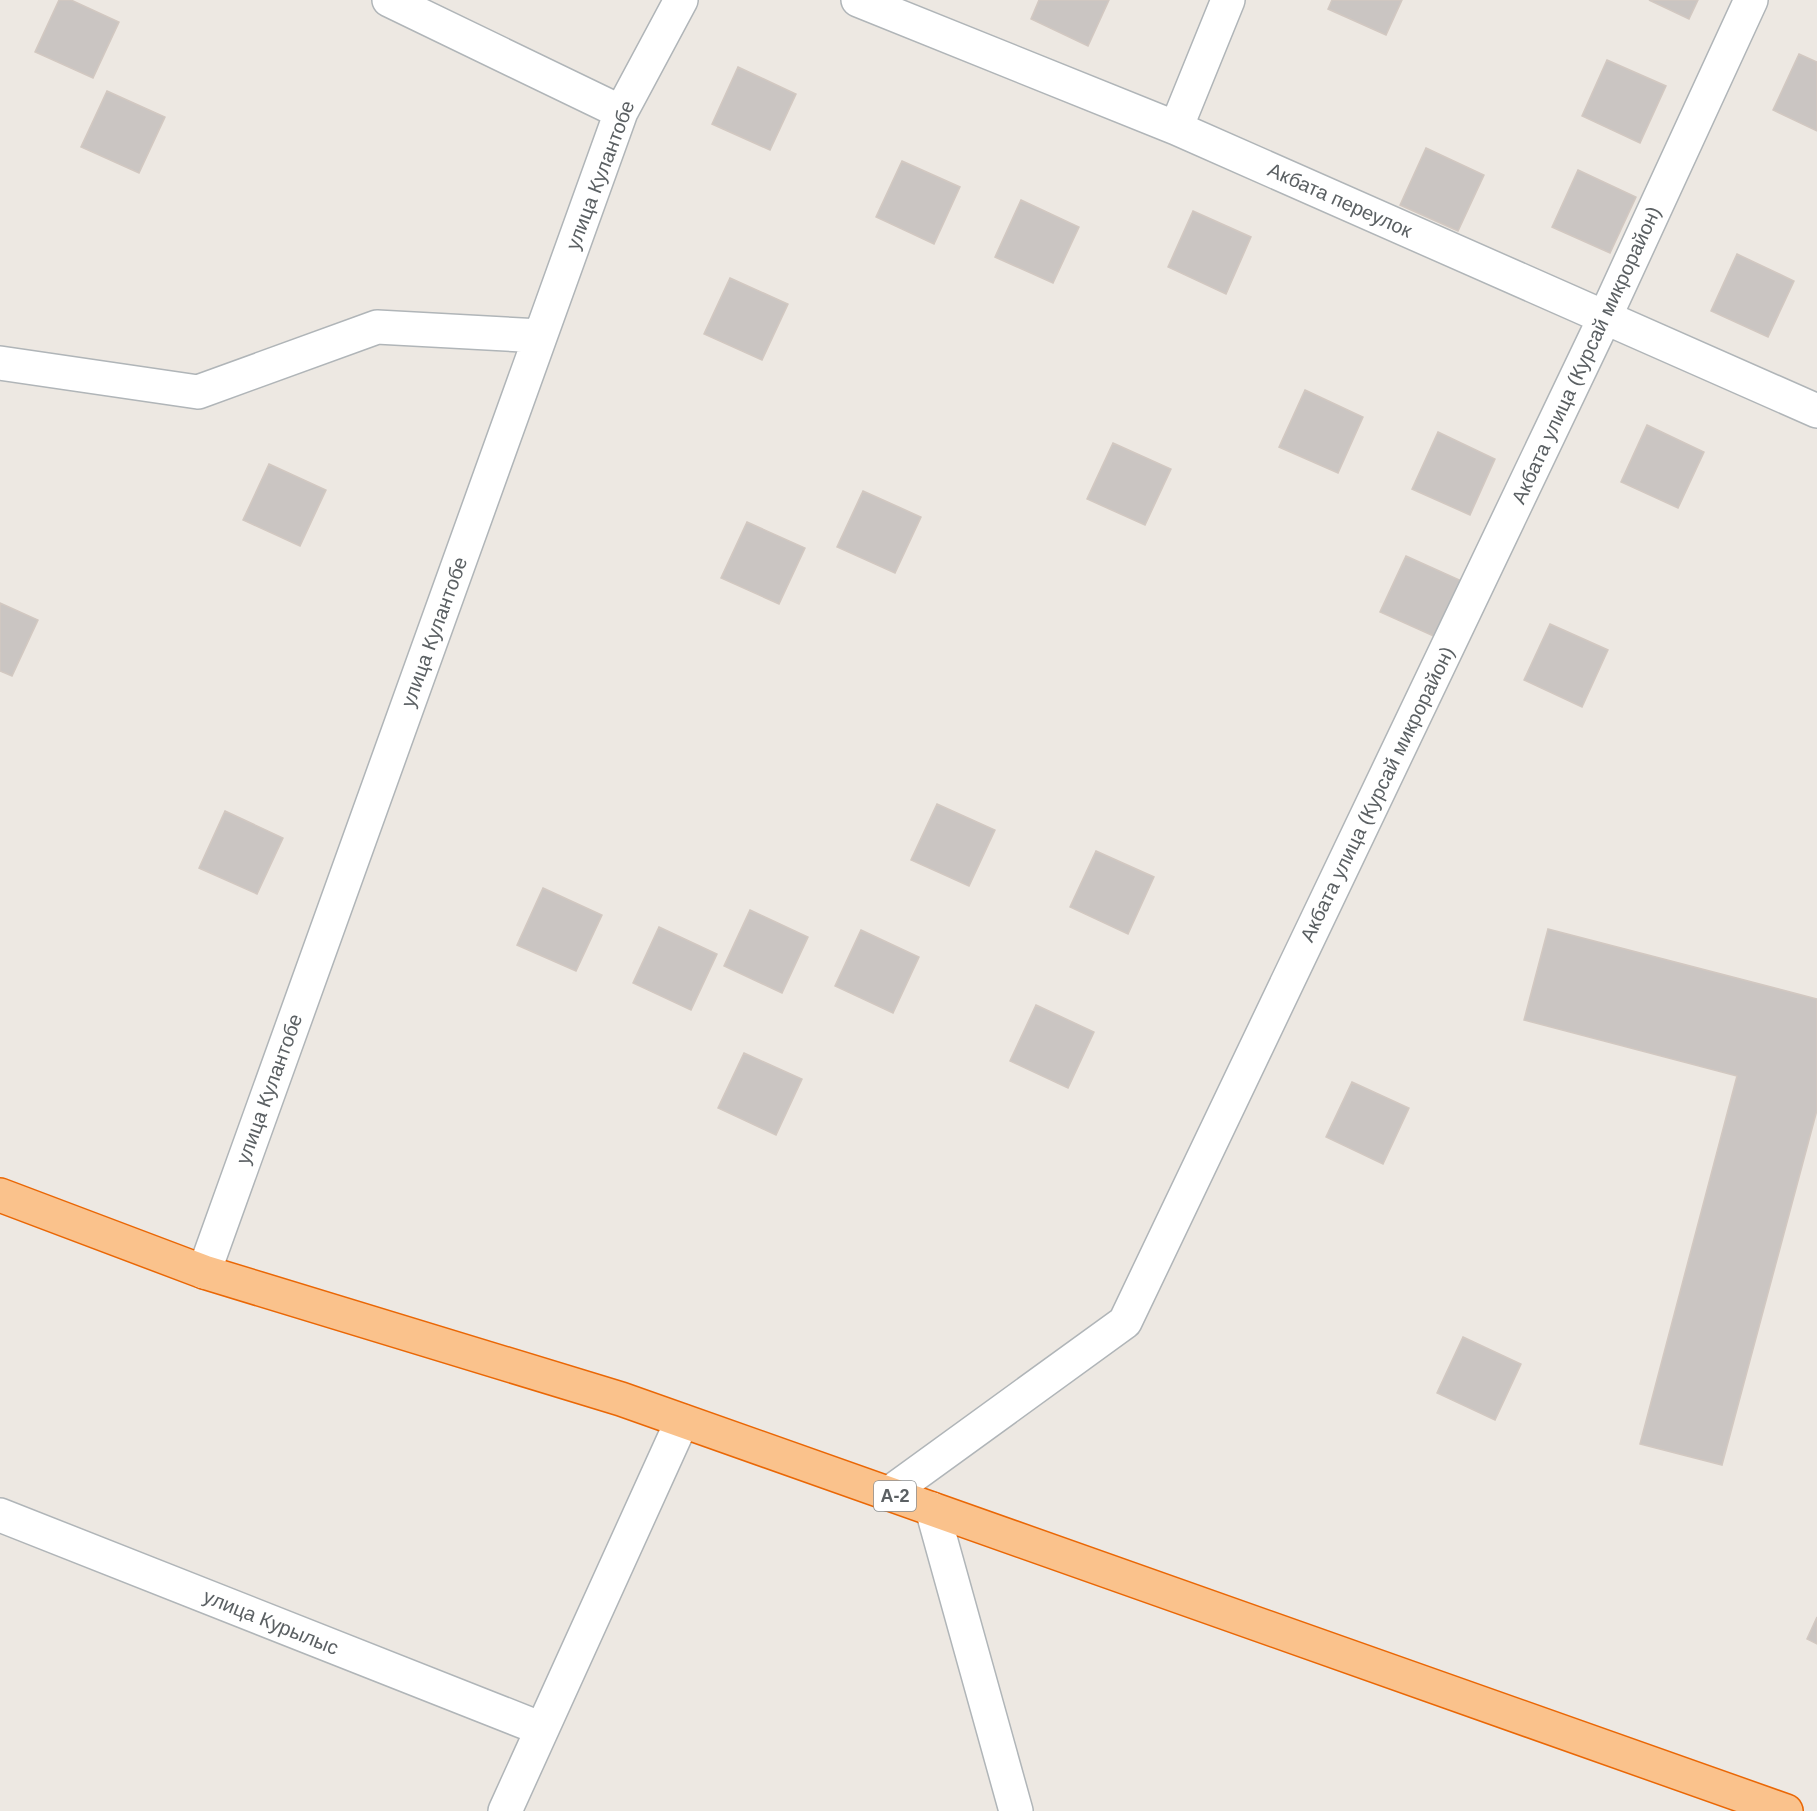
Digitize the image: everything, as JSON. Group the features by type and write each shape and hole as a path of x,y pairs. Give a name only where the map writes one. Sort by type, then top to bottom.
{"highway":[{"name":"A-2","path":"0,1195 204,1272 621,1399 1786,1811"}],"street":[{"path":"389,0 621,112"},
{"name":"улица Кулантобе","path":"204,1272 621,112 681,0"},
{"name":"Акбата переулок","path":"858,0 1176,128 1817,411"},
{"path":"1176,128 1228,0"},
{"name":"Акбата улица (Курсай микрорайон)","path":"888,1494 1125,1322 1605,317 1751,0"},
{"path":"0,363 198,393 377,327 540,336"},
{"path":"505,1811 682,1421"},
{"path":"932,1509 1016,1811"},
{"name":"улица Курылыс","path":"0,1515 542,1729"}],"building":[{"path":"59,0 71,0 119,22 93,78 35,52"},
{"path":"1039,0 1109,0 1088,46 1031,19"},
{"path":"1332,0 1402,0 1386,35 1328,9"},
{"path":"1649,0 1698,0 1689,19"},
{"path":"1799,54 1817,62 1817,131 1773,110"},
{"path":"1607,60 1666,86 1640,143 1582,116"},
{"path":"738,67 796,94 770,150 712,124"},
{"path":"107,91 165,117 139,173 81,147"},
{"path":"1426,148 1484,175 1458,231 1400,205"},
{"path":"902,161 960,187 934,244 876,217"},
{"path":"1578,170 1636,197 1610,253 1552,227"},
{"path":"1021,200 1079,227 1053,283 995,257"},
{"path":"1193,211 1251,237 1226,294 1168,267"},
{"path":"1737,254 1794,281 1768,337 1711,311"},
{"path":"730,278 788,304 762,360 704,334"},
{"path":"1305,390 1363,417 1338,473 1279,447"},
{"path":"1647,425 1704,452 1678,508 1621,482"},
{"path":"1438,432 1495,459 1470,515 1412,489"},
{"path":"1113,443 1171,469 1145,525 1087,499"},
{"path":"269,464 326,490 300,546 243,520"},
{"path":"863,491 921,517 895,573 837,547"},
{"path":"747,522 805,548 779,604 721,578"},
{"path":"1406,556 1464,582 1438,638 1380,612"},
{"path":"0,603 38,620 12,676 0,671"},
{"path":"1550,624 1608,650 1582,707 1524,680"},
{"path":"937,804 995,830 969,886 911,860"},
{"path":"225,811 283,838 257,894 199,868"},
{"path":"1096,851 1154,877 1128,934 1070,907"},
{"path":"543,888 602,915 576,971 517,945"},
{"path":"750,910 808,937 782,993 724,966"},
{"path":"659,927 717,954 691,1010 633,983"},
{"path":"1548,929 1817,999 1817,1110 1722,1465 1640,1444 1737,1076 1524,1020"},
{"path":"861,930 919,957 893,1013 835,986"},
{"path":"1036,1005 1094,1032 1068,1088 1010,1061"},
{"path":"744,1053 802,1079 776,1135 718,1108"},
{"path":"1352,1082 1409,1108 1383,1164 1326,1137"},
{"path":"1463,1337 1521,1364 1495,1420 1437,1393"},
{"path":"1817,1617 1817,1644 1807,1639"}]}
